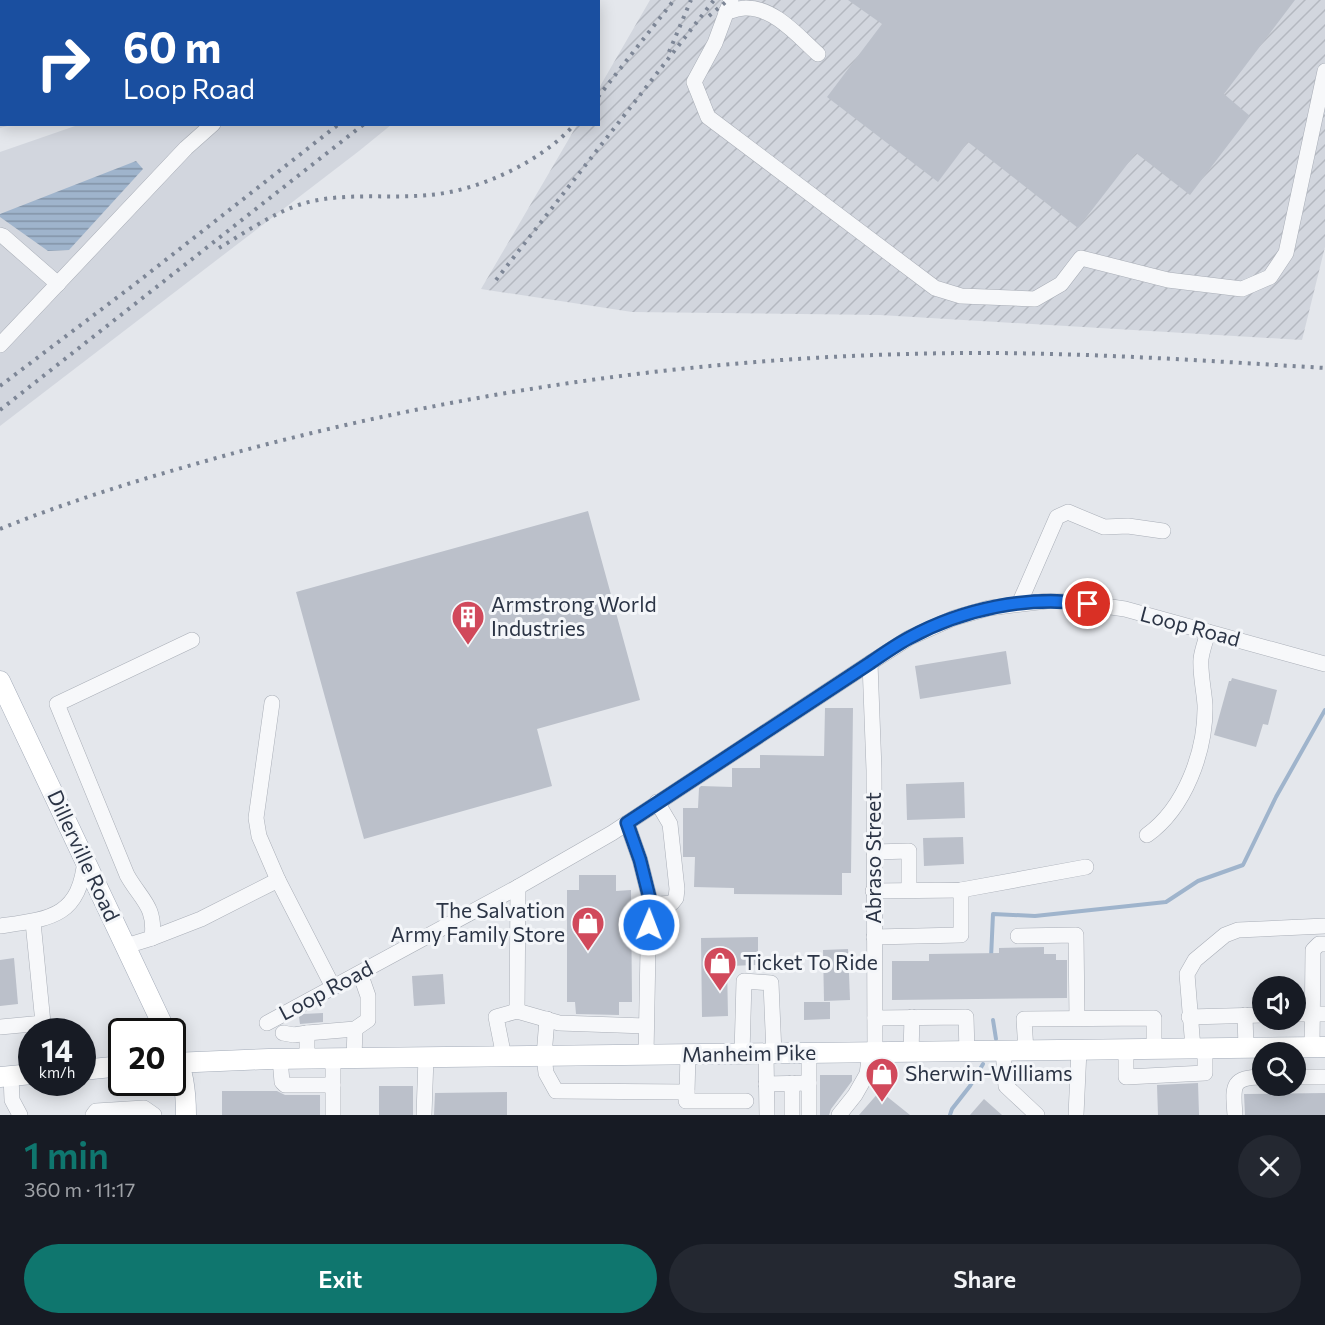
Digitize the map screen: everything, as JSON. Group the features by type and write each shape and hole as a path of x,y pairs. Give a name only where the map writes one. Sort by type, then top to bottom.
{"main road":[{"name":"Dillerville Road","path":"0,681 159,1018"},
{"name":"Manheim Pike","path":"186,1057 307,1059 1252,1047"},
{"path":"185,1096 186,1115"}],"street":[{"path":"818,54 776,18 761,9 729,6 715,43 694,82 708,117 935,288 961,296 1035,298 1061,284 1081,258 1168,280 1242,289 1270,277 1286,253 1325,71"},
{"path":"0,345 186,148 211,126"},
{"path":"0,235 58,284"},
{"path":"1019,604 1057,516 1068,512 1104,526 1128,526 1162,531"},
{"name":"Loop Road","path":"267,1023 518,887 627,823 909,638 954,618 989,608 1070,601 1125,609 1325,664"},
{"path":"1147,835 1160,826 1173,811 1186,790 1196,760 1203,731 1205,706 1201,658 1208,632"},
{"path":"153,938 154,928 150,906 127,875 57,704 192,640"},
{"name":"Abraso Street","path":"839,1115 855,1095 867,1074 872,1053 875,1018 870,663"},
{"path":"273,703 256,818 259,836 278,880 333,987"},
{"path":"649,905 672,903 676,898 677,889 670,824 657,802"},
{"path":"627,823 649,896 646,1055"},
{"path":"874,852 909,851 909,890"},
{"path":"0,926 33,922 69,906 80,890 85,859"},
{"path":"873,891 961,890 1086,867"},
{"path":"126,946 201,919 278,880"},
{"path":"517,1011 518,887"},
{"path":"874,937 961,935 961,890"},
{"path":"0,1027 43,1023 33,922"},
{"path":"1126,1049 1126,1077 1205,1073 1189,1017 1187,974 1195,960 1225,935 1238,930 1325,926"},
{"path":"1018,936 1076,935 1077,1018"},
{"path":"1319,1047 1319,977 1313,950 1319,944 1325,944"},
{"path":"283,1033 294,1035 355,1029 369,1020 368,996 360,973"},
{"path":"742,1054 744,981 771,983 770,1054 766,1084 767,1115"},
{"path":"504,1057 496,1017 517,1011 559,1023 646,1026"},
{"path":"1245,1015 1253,1042"},
{"path":"1189,1017 1252,1015"},
{"path":"911,1053 912,1017"},
{"path":"875,1018 966,1017 967,1052"},
{"path":"1026,1051 1024,1018 1154,1017 1155,1049"},
{"path":"547,1019 544,1056 546,1073 556,1091 686,1103 746,1101"},
{"path":"354,1058 355,1029"},
{"path":"307,1033 307,1059"},
{"path":"1076,1115 1079,1050"},
{"path":"1003,1051 1006,1086 1037,1115"},
{"path":"809,1054 809,1115"},
{"path":"686,1103 688,1055"},
{"path":"424,1115 426,1057"},
{"path":"333,1058 333,1115"},
{"path":"280,1059 282,1082 285,1085 333,1085"},
{"path":"5,1077 12,1100 20,1115"},
{"path":"1235,1115 1233,1091 1236,1084 1246,1077 1252,1077"},
{"path":"1306,1077 1325,1077"},
{"path":"792,1083 792,1115"},
{"path":"766,1084 809,1083"},
{"path":"93,1115 96,1111 144,1108 154,1115"}],"shaded area":[{"path":"650,0 1325,0 1325,247 1302,340 880,315 632,312 481,289 576,126 600,126 600,86"},
{"path":"75,126 390,126 0,426 0,152"}],"water":[{"path":"136,161 143,169 69,250 48,251 0,217 0,214"}],"building":[{"path":"848,0 1295,0 1224,94 1250,116 1190,195 1136,153 1078,228 968,142 938,182 827,97 882,24"},
{"name":"Armstrong World Industries","path":"588,511 640,700 537,729 552,786 364,839 296,592"},
{"path":"1006,651 1011,684 920,699 915,666"},
{"path":"1232,678 1277,690 1268,725 1263,724 1256,747 1214,735 1229,681"},
{"path":"825,708 853,708 851,873 842,873 842,895 734,894 734,888 694,887 695,857 683,857 683,808 698,808 701,786 732,787 732,768 760,768 760,755 824,756"},
{"path":"964,782 965,818 907,820 906,784"},
{"path":"963,837 964,864 924,866 923,838"},
{"path":"579,875 616,875 616,891 631,890 632,1002 619,1002 619,1015 576,1014 575,1002 567,1002 567,890 579,890"},
{"path":"758,937 758,965 727,966 728,1016 702,1017 701,938"},
{"path":"1044,947 1044,954 1056,954 1056,960 1067,960 1067,998 892,1000 892,961 929,961 929,954 999,953 999,948"},
{"path":"848,949 850,1000 824,1001 823,950"},
{"path":"14,958 18,1004 0,1006 0,960"},
{"path":"443,974 445,1004 414,1006 412,976"},
{"path":"804,1002 830,1002 830,1019 804,1020"},
{"path":"323,1013 323,1022 300,1024 299,1017 303,1014"},
{"path":"820,1075 852,1075 852,1081 829,1115 820,1115"},
{"path":"1198,1083 1199,1115 1158,1115 1157,1085"},
{"path":"379,1086 413,1086 413,1115 379,1115"},
{"path":"222,1091 277,1091 285,1095 320,1095 320,1115 222,1115"},
{"name":"Sherwin-Williams","path":"880,1091 910,1115 859,1115"},
{"path":"507,1092 507,1115 434,1115 435,1093"},
{"path":"1306,1093 1325,1093 1325,1115 1245,1115 1244,1094 1306,1096"},
{"path":"984,1099 1002,1115 970,1115"}],"waterway":[{"path":"991,958 993,914 1035,916 1166,902 1198,881 1243,865 1276,797 1325,710"},
{"path":"993,1020 996,1039"},
{"path":"950,1115 983,1064"}],"railway":[{"path":"600,94 674,0"},
{"path":"669,52 691,0"},
{"path":"496,280 714,0"},
{"path":"709,16 728,0"},
{"path":"0,386 135,284 336,126"},
{"path":"0,410 361,126"},
{"path":"219,248 271,217 305,203 335,198 429,195 468,188 527,162 545,151 573,126"},
{"path":"0,529 60,506 152,477 335,427 517,391 609,378 794,359 980,353 1109,356 1325,368"}],"place":[{"name":"Armstrong World Industries","path":"468,646"},
{"name":"The Salvation Army Family Store","path":"588,952"},
{"name":"Ticket To Ride","path":"720,992"},
{"name":"Sherwin-Williams","path":"882,1103"}],"route":[{"path":"649,925 649,896 627,823 909,638 954,618 989,608 1047,601 1088,604"}]}
